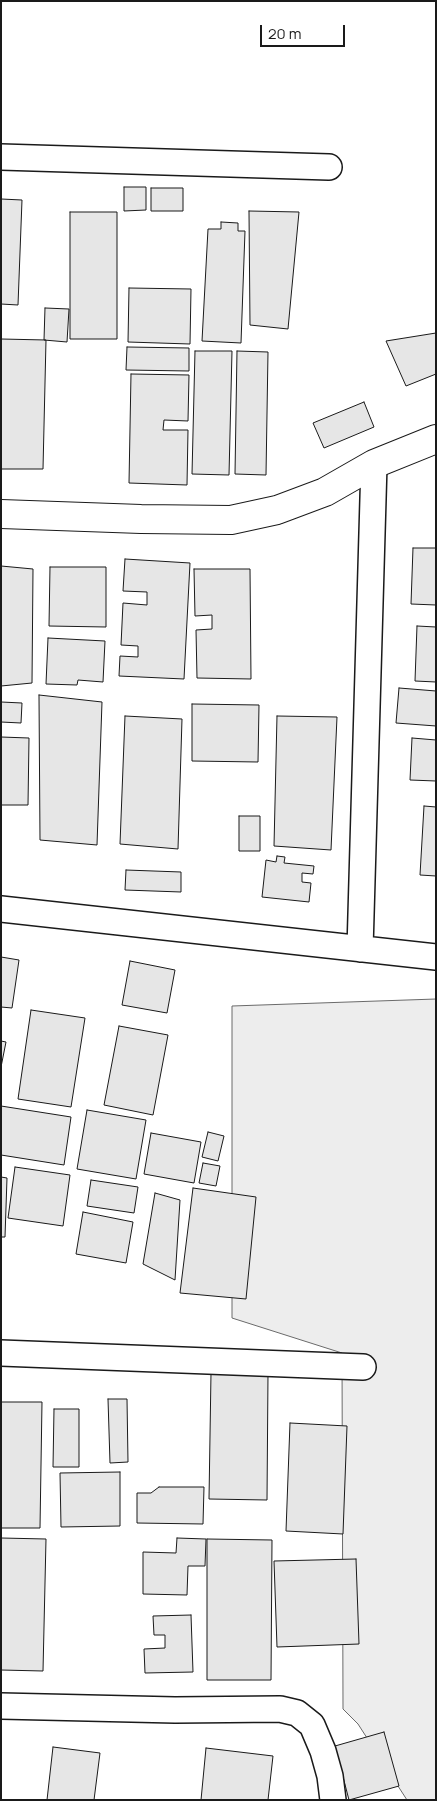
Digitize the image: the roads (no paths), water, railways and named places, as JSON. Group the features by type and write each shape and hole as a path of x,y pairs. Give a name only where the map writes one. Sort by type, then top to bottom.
{"street":[{"path":"1,157 328,168"},
{"path":"1,514 230,520 276,510 325,492 374,464 436,439"},
{"path":"360,949 374,464"},
{"path":"1,909 436,958"},
{"path":"1,1353 363,1367"},
{"path":"1,1706 175,1710 280,1709 297,1713 312,1725 323,1751 330,1776 333,1800"}]}
